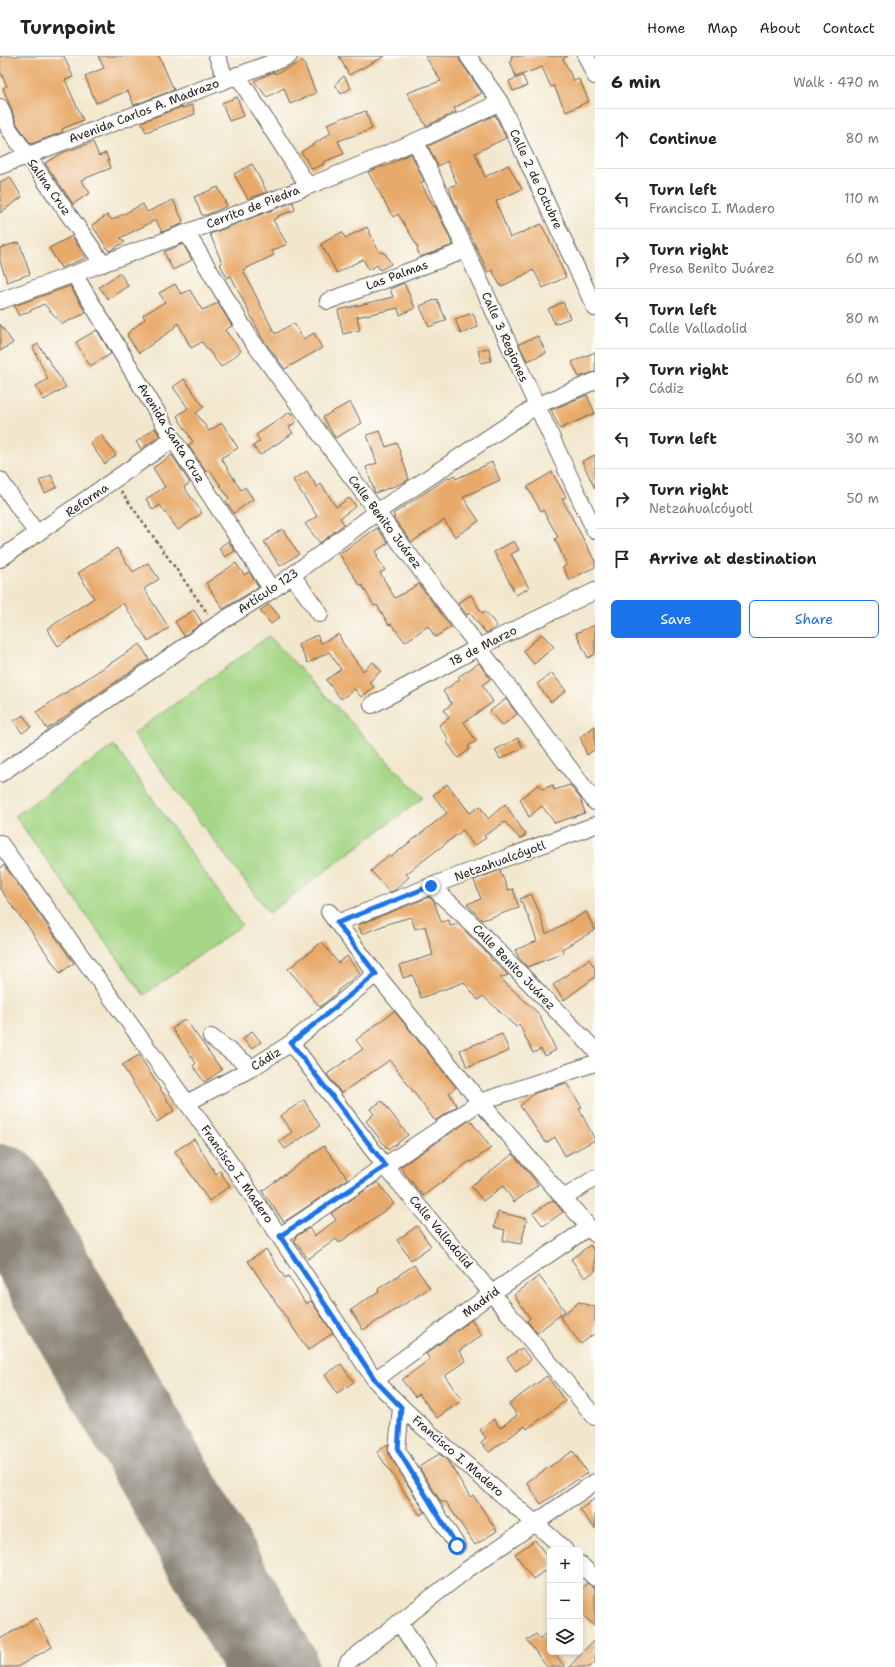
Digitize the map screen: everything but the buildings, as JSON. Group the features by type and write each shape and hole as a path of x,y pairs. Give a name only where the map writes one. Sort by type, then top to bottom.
{"street":[{"path":"217,56 308,186"},
{"name":"Avenida Carlos A. Madrazo","path":"0,166 289,56"},
{"name":"Calle 2 de Octubre","path":"468,56 500,102 595,308"},
{"path":"586,56 595,76"},
{"name":"Cerrito de Piedra","path":"0,301 187,233 308,186 416,142 500,102"},
{"name":"Salina Cruz","path":"0,107 9,129 103,264"},
{"name":"Calle 3 Regiones","path":"416,142 536,406 595,531"},
{"name":"Calle Benito Juárez","path":"187,233 250,338 377,512 480,647 595,802"},
{"name":"Las Palmas","path":"328,301 466,250"},
{"name":"Avenida Santa Cruz","path":"74,274 173,439 272,590"},
{"name":"Artículo 123","path":"0,774 216,626 272,590 377,512 536,406 595,381"},
{"name":"Reforma","path":"0,559 173,439"},
{"path":"0,480 37,534"},
{"path":"292,575 320,614"},
{"name":"18 de Marzo","path":"372,704 480,647 595,591"},
{"name":"Netzahualcóyotl","path":"376,974 333,918 431,886 595,825"},
{"name":"Francisco I. Madero","path":"0,843 187,1102 280,1236 375,1380 401,1407 535,1522 562,1547"},
{"name":"Calle Benito Juárez","path":"431,886 463,915 595,1050"},
{"path":"376,974 480,1102 592,1231"},
{"name":"Cádiz","path":"187,1102 252,1068 291,1043 376,974"},
{"path":"211,1037 252,1068"},
{"name":"Calle Valladolid","path":"291,1043 386,1166 595,1417"},
{"path":"280,1236 480,1102 595,1063"},
{"path":"564,1198 595,1178"},
{"name":"Madrid","path":"375,1380 492,1293 592,1231"},
{"path":"401,1407 398,1450 457,1546"},
{"path":"346,1667 348,1662 468,1569 595,1482"},
{"path":"583,1567 595,1578"},
{"path":"399,1622 428,1667"}],"path":[{"path":"114,481 216,626"}],"green space":[{"path":"269,636 423,798 269,913 133,734"},
{"path":"114,745 242,925 144,995 15,816"}],"runway":[{"path":"0,1189 273,1667"}],"route":[{"path":"431,886 337,923 376,974 291,1043 386,1166 280,1236 375,1380 401,1407 398,1450 457,1546"}]}
